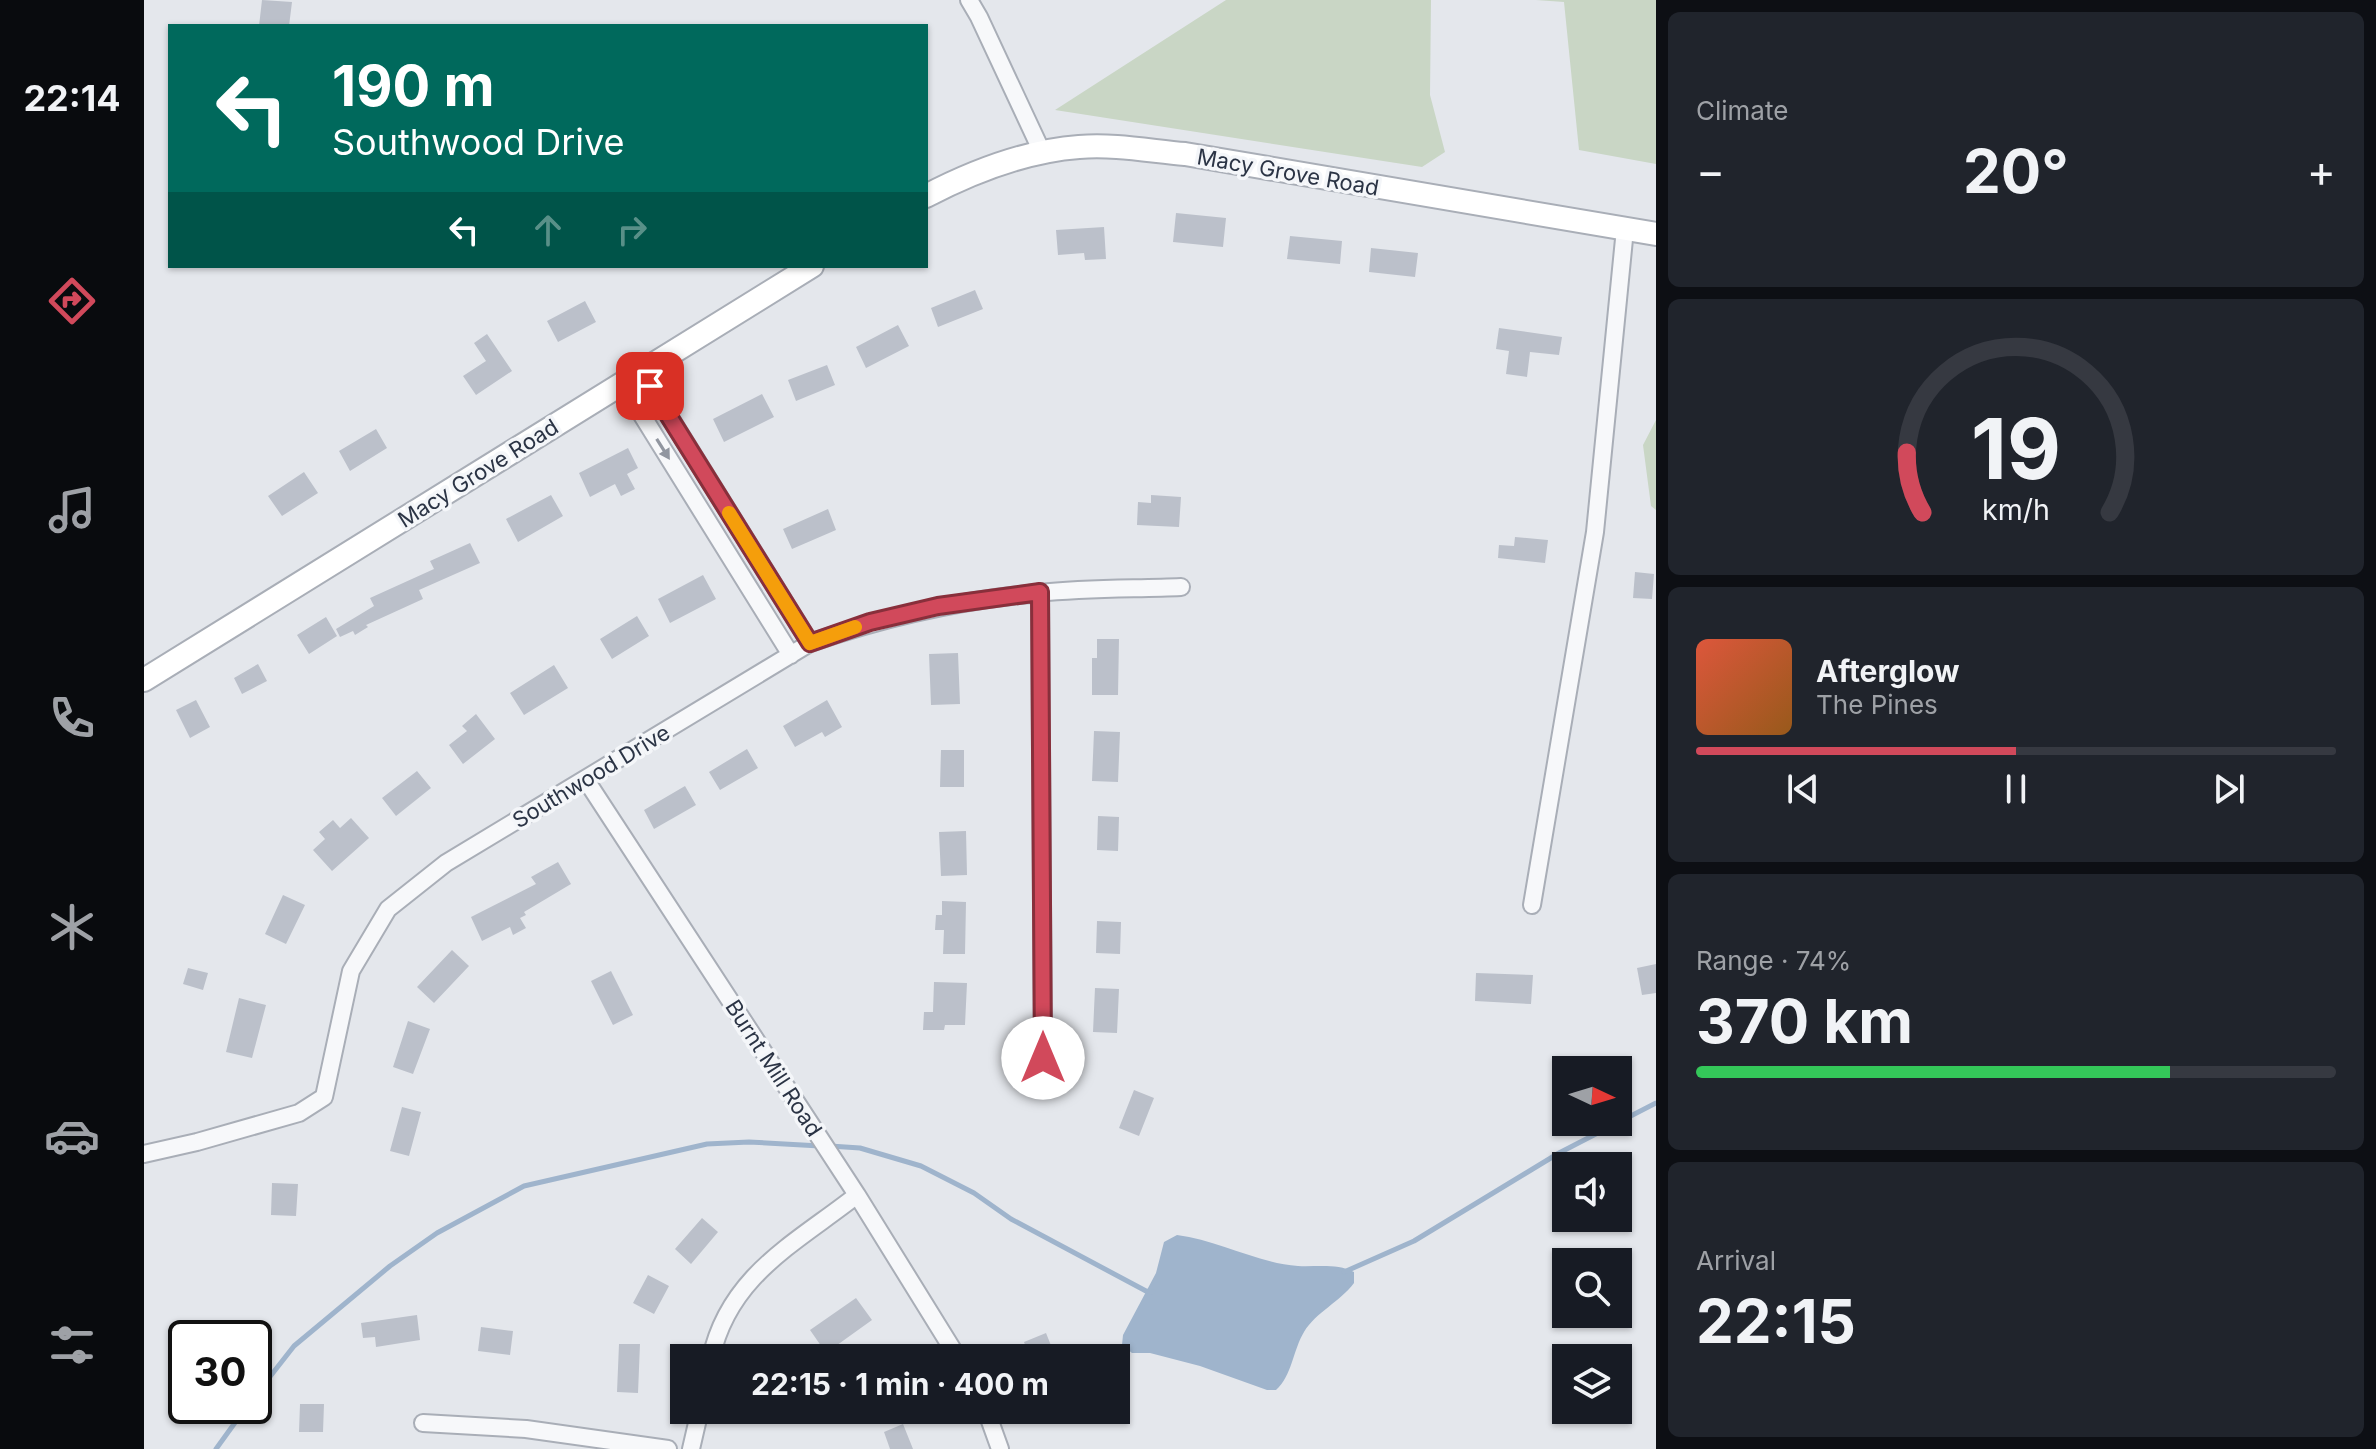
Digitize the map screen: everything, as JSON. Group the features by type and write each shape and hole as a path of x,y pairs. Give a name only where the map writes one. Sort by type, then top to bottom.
{"main road":[{"name":"Macy Grove Road","path":"928,195 986,168 1042,152 1080,147 1185,154 1656,234"},
{"name":"Macy Grove Road","path":"144,680 809,268"}],"street":[{"path":"969,0 1042,152"},
{"path":"1532,905 1595,532 1625,229"},
{"path":"631,377 810,643"},
{"path":"631,377 791,655"},
{"name":"Southwood Drive","path":"144,1154 299,1113 324,1097 351,971 388,909 446,863 810,643 870,622 927,609 1040,592 1181,587"},
{"path":"1040,592 1043,1058"},
{"name":"Burnt Mill Road","path":"586,780 857,1195 949,1344"},
{"path":"714,1344 741,1290 782,1248 857,1195"},
{"path":"423,1423 526,1429 668,1449"},
{"path":"691,1449 697,1424"},
{"path":"991,1424 1000,1449"}],"green space":[{"path":"1226,0 1431,0 1430,95 1445,152 1422,167 1055,110"},
{"path":"1536,0 1656,0 1656,164 1579,150 1564,2"},
{"path":"1656,420 1656,510 1651,506 1643,445"}],"water":[{"path":"1177,1235 1283,1264 1334,1266 1354,1272 1354,1283 1304,1332 1286,1378 1276,1390 1267,1390 1200,1366 1150,1353 1132,1353 1130,1344 1122,1344 1123,1335 1156,1273 1164,1242"}],"building":[{"path":"262,0 292,2 289,24 259,24"},
{"path":"1176,213 1226,218 1223,247 1173,242"},
{"path":"1104,227 1106,259 1085,260 1084,253 1058,255 1056,230"},
{"path":"1290,236 1342,241 1340,264 1287,259"},
{"path":"1371,248 1418,253 1415,277 1369,272"},
{"path":"975,290 983,309 938,327 931,308"},
{"path":"585,301 596,322 558,342 547,321"},
{"path":"898,325 909,346 866,368 856,347"},
{"path":"1499,328 1562,337 1559,355 1530,352 1527,377 1506,374 1509,351 1496,349"},
{"path":"487,334 512,371 476,395 463,376 486,361 474,343"},
{"path":"827,365 835,385 796,401 788,380"},
{"path":"762,394 774,417 724,442 713,419"},
{"path":"376,429 387,448 350,471 339,451"},
{"path":"628,448 638,468 627,474 635,489 621,496 615,484 590,497 579,473"},
{"path":"304,472 318,493 282,516 268,496"},
{"path":"551,495 563,516 518,542 506,519"},
{"path":"1151,495 1181,497 1179,527 1137,525 1138,502 1151,503"},
{"path":"828,509 836,530 792,549 783,529"},
{"path":"1515,537 1548,540 1545,563 1498,558 1499,545 1514,546"},
{"path":"470,543 480,563 419,590 423,599 366,625 368,627 355,635 353,631 340,637 336,629 374,606 370,598 434,569 430,561"},
{"path":"1635,572 1654,574 1652,599 1633,598"},
{"path":"703,575 716,599 670,623 658,599"},
{"path":"637,616 649,636 612,659 600,639"},
{"path":"326,617 337,636 309,654 297,635"},
{"path":"1097,639 1119,639 1118,695 1092,695 1092,658 1097,658"},
{"path":"958,653 960,704 931,705 929,654"},
{"path":"258,664 267,681 242,694 234,678"},
{"path":"554,665 568,688 524,715 510,693"},
{"path":"196,700 210,727 190,738 176,710"},
{"path":"827,700 842,727 825,737 822,732 795,747 783,726"},
{"path":"476,714 495,739 463,764 449,745 467,731 462,726"},
{"path":"1094,731 1120,732 1118,782 1092,781"},
{"path":"747,749 758,768 720,790 709,772"},
{"path":"941,750 964,750 964,787 940,787"},
{"path":"417,771 431,788 396,816 382,798"},
{"path":"685,786 696,805 654,829 644,810"},
{"path":"1098,816 1119,817 1118,851 1097,850"},
{"path":"351,818 369,838 332,871 313,850 325,839 319,832 333,820 340,828"},
{"path":"966,831 967,875 941,876 939,832"},
{"path":"558,862 571,884 524,912 526,915 520,918 526,928 513,935 510,927 482,941 471,917 536,884 531,877"},
{"path":"283,895 305,905 286,944 265,934"},
{"path":"942,901 966,902 965,954 943,954 944,930 935,930 936,915 942,915"},
{"path":"1097,921 1121,922 1120,954 1096,953"},
{"path":"452,950 469,966 434,1003 417,987"},
{"path":"1656,964 1656,993 1642,995 1637,968"},
{"path":"188,968 208,973 203,990 183,984"},
{"path":"611,971 633,1015 613,1025 591,981"},
{"path":"1476,973 1533,975 1531,1004 1475,1001"},
{"path":"934,982 967,983 965,1025 945,1025 944,1030 923,1030 924,1012 933,1012"},
{"path":"1095,988 1119,989 1117,1033 1093,1032"},
{"path":"239,998 266,1005 252,1058 226,1052"},
{"path":"408,1021 430,1029 413,1074 393,1067"},
{"path":"1134,1090 1154,1098 1139,1136 1119,1128"},
{"path":"402,1107 421,1112 409,1156 390,1151"},
{"path":"272,1183 298,1184 296,1216 271,1215"},
{"path":"702,1218 718,1232 691,1264 675,1249"},
{"path":"648,1275 669,1286 654,1314 633,1303"},
{"path":"856,1298 872,1320 839,1344 820,1344 810,1330"},
{"path":"417,1315 420,1340 376,1347 375,1337 363,1338 361,1323"},
{"path":"481,1327 513,1331 510,1355 478,1351"},
{"path":"1046,1333 1050,1344 1025,1344"},
{"path":"619,1344 640,1344 638,1393 617,1392"},
{"path":"300,1404 324,1404 323,1432 299,1432"},
{"path":"903,1424 913,1449 890,1449 884,1432"}],"waterway":[{"path":"1344,1272 1414,1241 1559,1153 1656,1103"},
{"path":"272,1374 294,1346 390,1266 437,1233 524,1186 707,1144 749,1142 820,1146"},
{"path":"830,1146 860,1148 921,1166 974,1193 1011,1219 1153,1292"},
{"path":"216,1449 234,1424"}],"slow traffic":[{"path":"729,513 810,643 855,627"}],"route":[{"path":"650,386 810,643 870,622 938,606 1040,592 1043,1058"}]}
